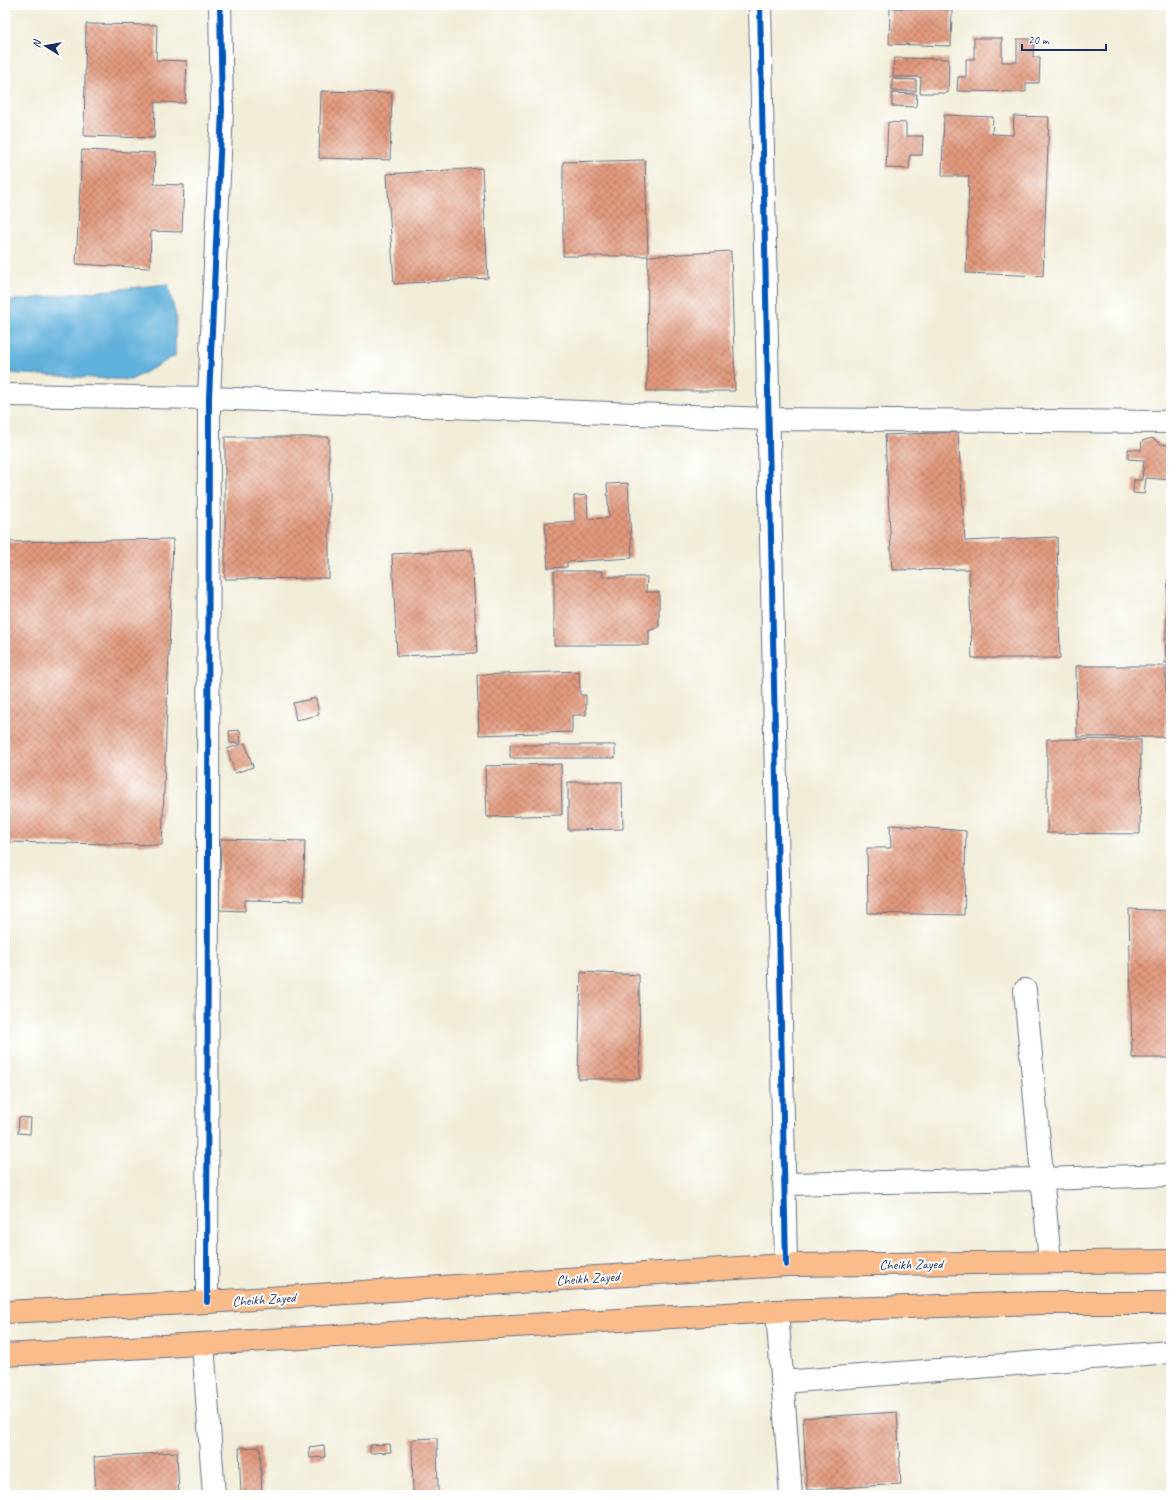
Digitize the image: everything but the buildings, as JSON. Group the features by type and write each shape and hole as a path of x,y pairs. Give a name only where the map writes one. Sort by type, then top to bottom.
{"highway":[{"name":"Cheikh Zayed","path":"5,1312 207,1302 786,1265 1171,1261"},
{"path":"5,1355 777,1311 1042,1303 1171,1302"}],"street":[{"path":"207,1302 209,398 222,110 220,5"},
{"path":"760,5 786,1265"},
{"path":"5,395 209,398 768,419 1171,422"},
{"path":"1025,990 1050,1262"},
{"path":"784,1184 1042,1180 1171,1175"},
{"path":"777,1311 791,1495"},
{"path":"203,1344 214,1495"},
{"path":"782,1382 1171,1352"}],"water":[{"path":"168,284 176,317 175,356 131,380 5,373 5,301"}],"cycle path":[{"path":"207,1302 209,398 222,110 220,5"},
{"path":"760,5 786,1265"}]}
